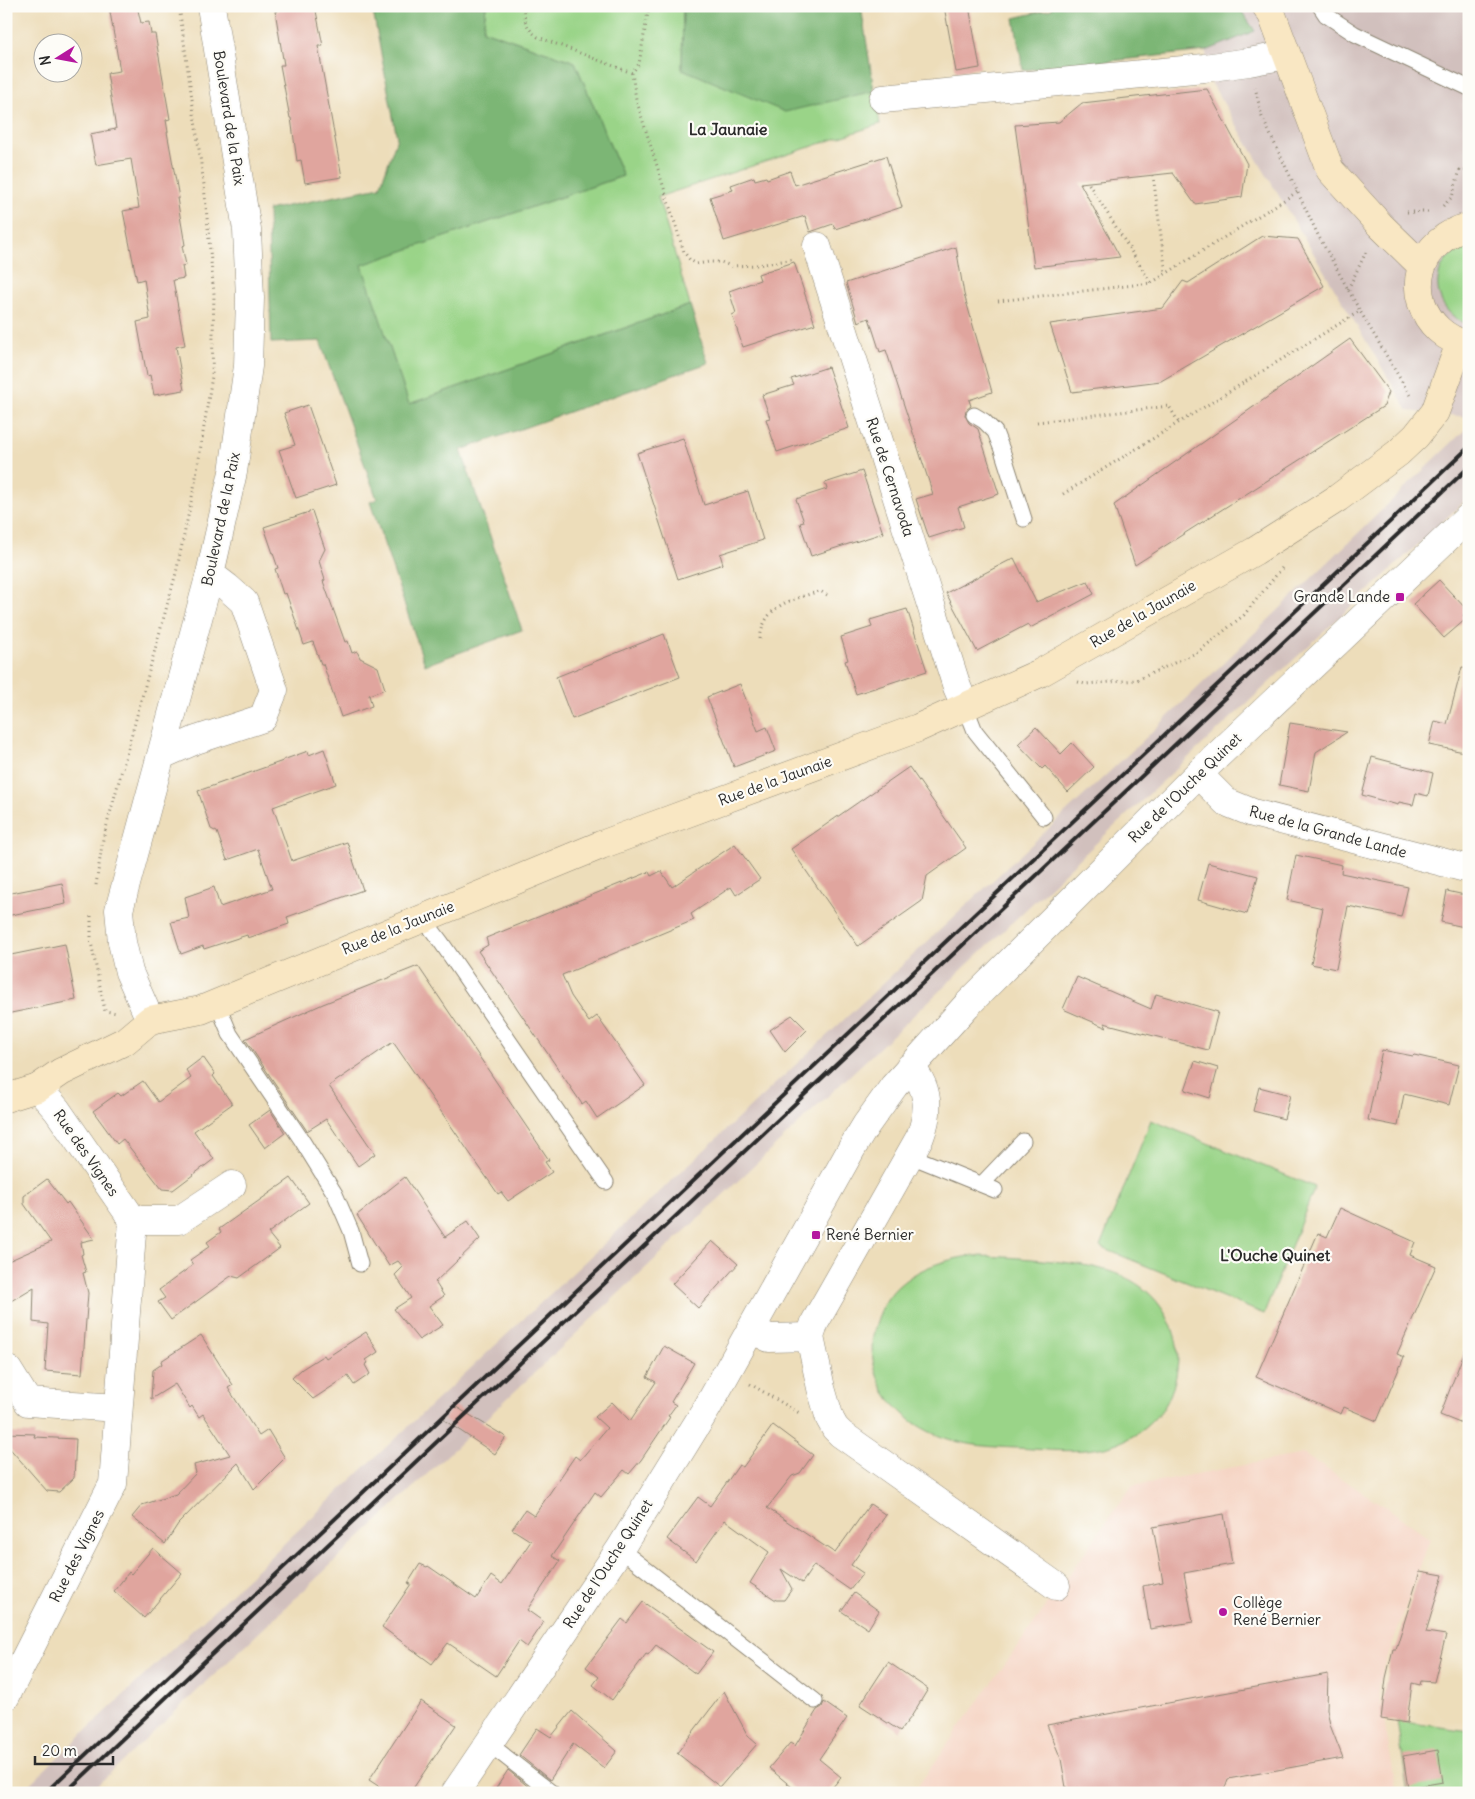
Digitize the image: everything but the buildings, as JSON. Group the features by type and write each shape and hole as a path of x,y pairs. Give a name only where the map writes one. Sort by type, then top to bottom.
{"street":[{"name":"Boulevard de la Paix","path":"150,1020 129,972 122,942 119,910 210,574 233,472 248,366 250,298 248,230 211,6"},
{"path":"1266,6 1272,15 1330,170 1380,225 1422,266"},
{"path":"883,100 1249,62 1286,55"},
{"path":"1464,344 1447,337 1437,329 1425,312 1419,293 1419,279 1422,266 1431,249 1445,236 1462,228 1469,227"},
{"name":"Rue de Cernavoda","path":"818,249 957,687 966,708"},
{"name":"Rue de la Jaunaie","path":"6,1098 38,1088 61,1072 125,1041 150,1020 201,1010 601,845 910,731 966,708 1040,673 1255,551 1338,498 1398,453 1416,436 1435,412 1464,344"},
{"name":"Rue de l'Ouche Quinet","path":"455,1793 620,1549 707,1408 856,1140 884,1100 967,1005 1198,774 1469,517"},
{"path":"162,754 196,740 263,718 274,690 244,602 210,574"},
{"name":"Rue de la Grande Lande","path":"1198,774 1226,802 1253,813 1469,869"},
{"path":"910,1068 919,1077 925,1090 927,1108 924,1128 911,1156 815,1322 810,1337 821,1388 830,1419 834,1428 841,1434 1056,1586"},
{"name":"Rue des Vignes","path":"6,1696 113,1484 133,1220 57,1110 38,1088"},
{"path":"133,1220 178,1220 232,1185"},
{"path":"751,1329 769,1338 810,1337"},
{"path":"8,1370 28,1402 118,1408"}],"lane":[{"path":"1320,6 1326,15 1355,34 1469,88"},
{"path":"974,415 984,421 995,432 1024,519"},
{"path":"966,708 975,731 1044,817"},
{"path":"423,918 606,1182"},
{"path":"217,1003 230,1034 301,1139 335,1194 351,1231 360,1264"},
{"path":"911,1156 988,1187 1022,1141"},
{"path":"620,1549 815,1702"},
{"path":"488,1743 552,1793"}],"path":[{"path":"95,888 103,839 176,572 195,483 212,376 214,294 204,185 179,6"},
{"path":"524,6 523,15 528,30 538,37 632,73"},
{"path":"649,6 639,64 632,73 639,108 684,252 690,260 697,264 721,262 731,266 758,265 792,259 818,249"},
{"path":"1249,62 1262,117 1318,235 1413,399 1435,412"},
{"path":"1153,175 1166,274"},
{"path":"1089,184 1151,282"},
{"path":"998,300 1151,282 1297,192"},
{"path":"1063,494 1179,424 1360,310"},
{"path":"1038,422 1169,406 1179,424"},
{"path":"1040,673 1085,684 1137,680 1198,652 1244,615 1284,565 1290,529"},
{"path":"760,639 764,621 772,611 784,603 820,591 829,596"},
{"path":"92,908 90,918 91,942 105,1011 150,1020"},
{"path":"728,1371 807,1417 830,1419"}],"shaded area":[{"path":"1238,6 1469,6 1469,417 1408,411 1209,79 1206,51 1254,31"},
{"path":"1469,426 1469,497 1091,848 89,1793 20,1793 382,1451 1151,733"},
{"name":"Collège René Bernier","path":"1303,1454 1398,1515 1430,1539 1378,1685 1397,1793 913,1793 1132,1486"}],"green space":[{"path":"372,6 486,6 483,30 575,62 623,176 362,265 409,404 690,305 708,363 461,450 522,630 425,665 370,502 377,499 320,341 271,343 268,210 380,187 397,138"},
{"path":"486,6 683,6 682,69 874,91 880,124 658,197 690,305 409,404 361,265 623,176 575,62 483,30"},
{"path":"683,6 861,6 874,91 785,112 682,69"},
{"path":"1052,6 1238,6 1255,31 1206,51 1023,70 1014,18 1052,9"},
{"path":"1469,244 1469,325 1456,318 1446,308 1440,297 1438,284 1440,272 1446,261 1455,251"},
{"path":"1151,1120 1315,1187 1264,1314 1100,1247"},
{"path":"970,1256 1032,1259 1088,1266 1122,1276 1150,1294 1162,1308 1171,1325 1178,1353 1175,1382 1168,1400 1160,1412 1136,1434 1121,1442 1087,1450 1070,1451 990,1447 963,1443 929,1432 914,1423 890,1399 881,1385 875,1370 872,1353 873,1336 879,1316 893,1291 916,1274 942,1262"},
{"path":"1397,1721 1469,1731 1469,1793 1408,1793"}],"railway":[{"path":"45,1793 1469,447"},
{"path":"65,1793 1469,467"}],"place":[{"name":"Grande Lande","path":"1400,597"},
{"name":"René Bernier","path":"816,1235"},
{"name":"Collège René Bernier","path":"1223,1612"}],"district":[{"name":"La Jaunaie","path":"728,129"},
{"name":"L'Ouche Quinet","path":"1275,1255"}]}
